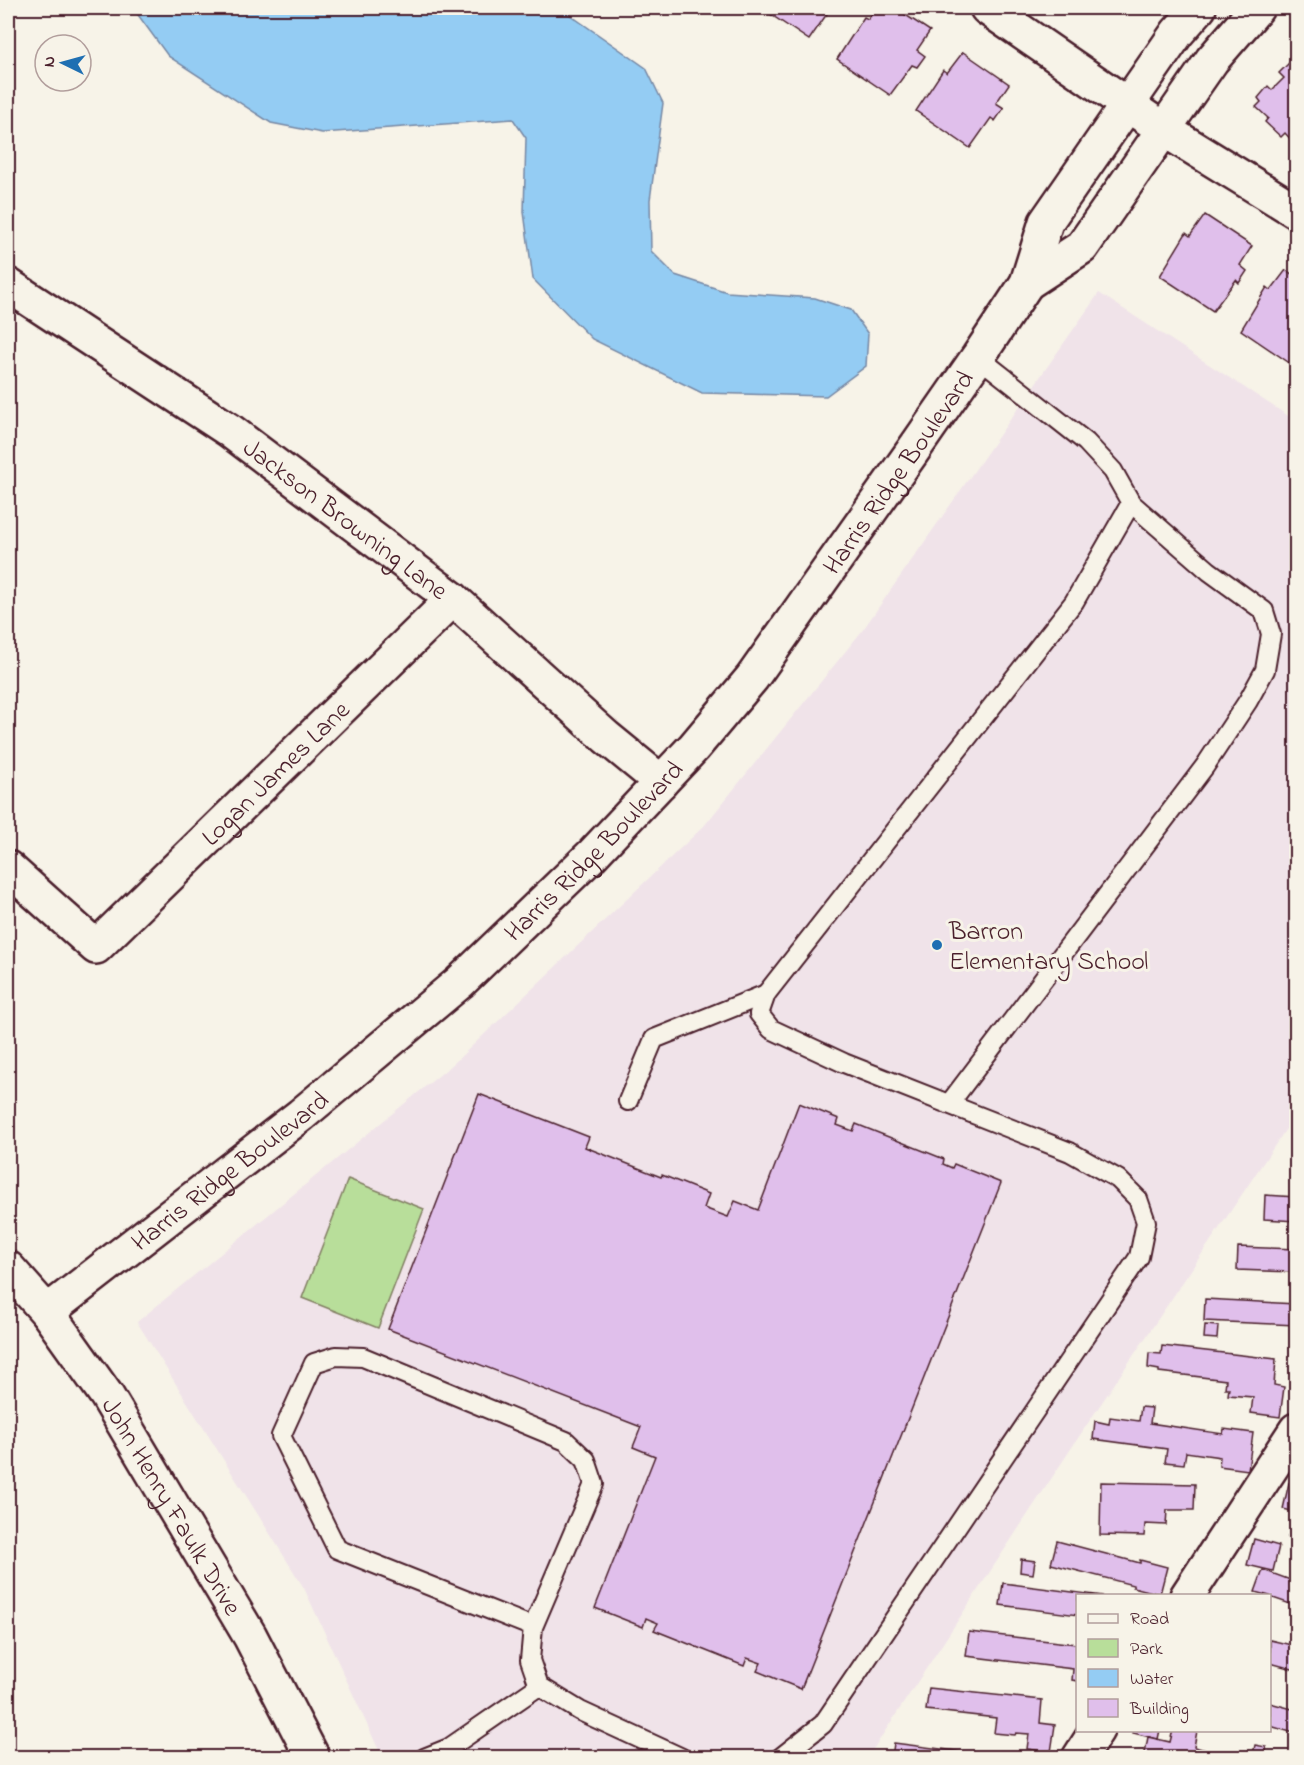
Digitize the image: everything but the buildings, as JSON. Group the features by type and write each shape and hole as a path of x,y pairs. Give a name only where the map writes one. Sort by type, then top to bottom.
{"street":[{"path":"987,8 1163,129 1296,212"},
{"name":"Harris Ridge Boulevard","path":"47,1312 301,1115 460,982 592,855 698,743 752,678 978,357 1027,283 1046,222 1177,33 1199,8"},
{"name":"Harris Ridge Boulevard","path":"1027,283 1082,247 1212,60 1257,8"},
{"name":"Jackson Browning Lane","path":"8,285 229,430 453,599 606,737 661,782"},
{"name":"Logan James Lane","path":"8,868 96,947 453,599"},
{"name":"John Henry Faulk Drive","path":"8,1268 47,1312 107,1396 250,1636 313,1758"},
{"path":"1188,1594 1296,1430"},
{"path":"1079,1758 1096,1732"}],"lane":[{"path":"948,1104 1205,766 1248,701 1265,670 1272,634 1264,611 1209,571 1131,503 1113,471 1086,442 978,357"},
{"path":"780,1758 823,1724 1139,1257 1146,1222 1137,1199 1118,1179 1070,1152 844,1063 771,1029 759,1014 766,994 1074,602 1131,503"},
{"path":"628,1101 654,1039 766,994"},
{"path":"533,1627 337,1549 281,1436 314,1363 336,1356 363,1357 566,1441 586,1460 594,1484 533,1627 530,1660 539,1686 580,1711 682,1758"},
{"path":"424,1758 449,1748 539,1686"}],"shaded area":[{"name":"Barron Elementary School","path":"1099,293 1296,421 1296,1114 1082,1432 868,1757 382,1757 304,1588 137,1322 453,1064 704,826 862,631"}],"green space":[{"path":"348,1179 424,1209 378,1328 302,1298"}],"water":[{"path":"133,8 560,8 646,68 663,103 650,200 651,251 675,275 727,292 815,298 851,310 868,334 866,366 826,396 702,393 592,339 533,279 524,212 526,138 513,119 322,133 271,123 168,56"}],"place":[{"name":"Barron Elementary School","path":"937,945"}]}
